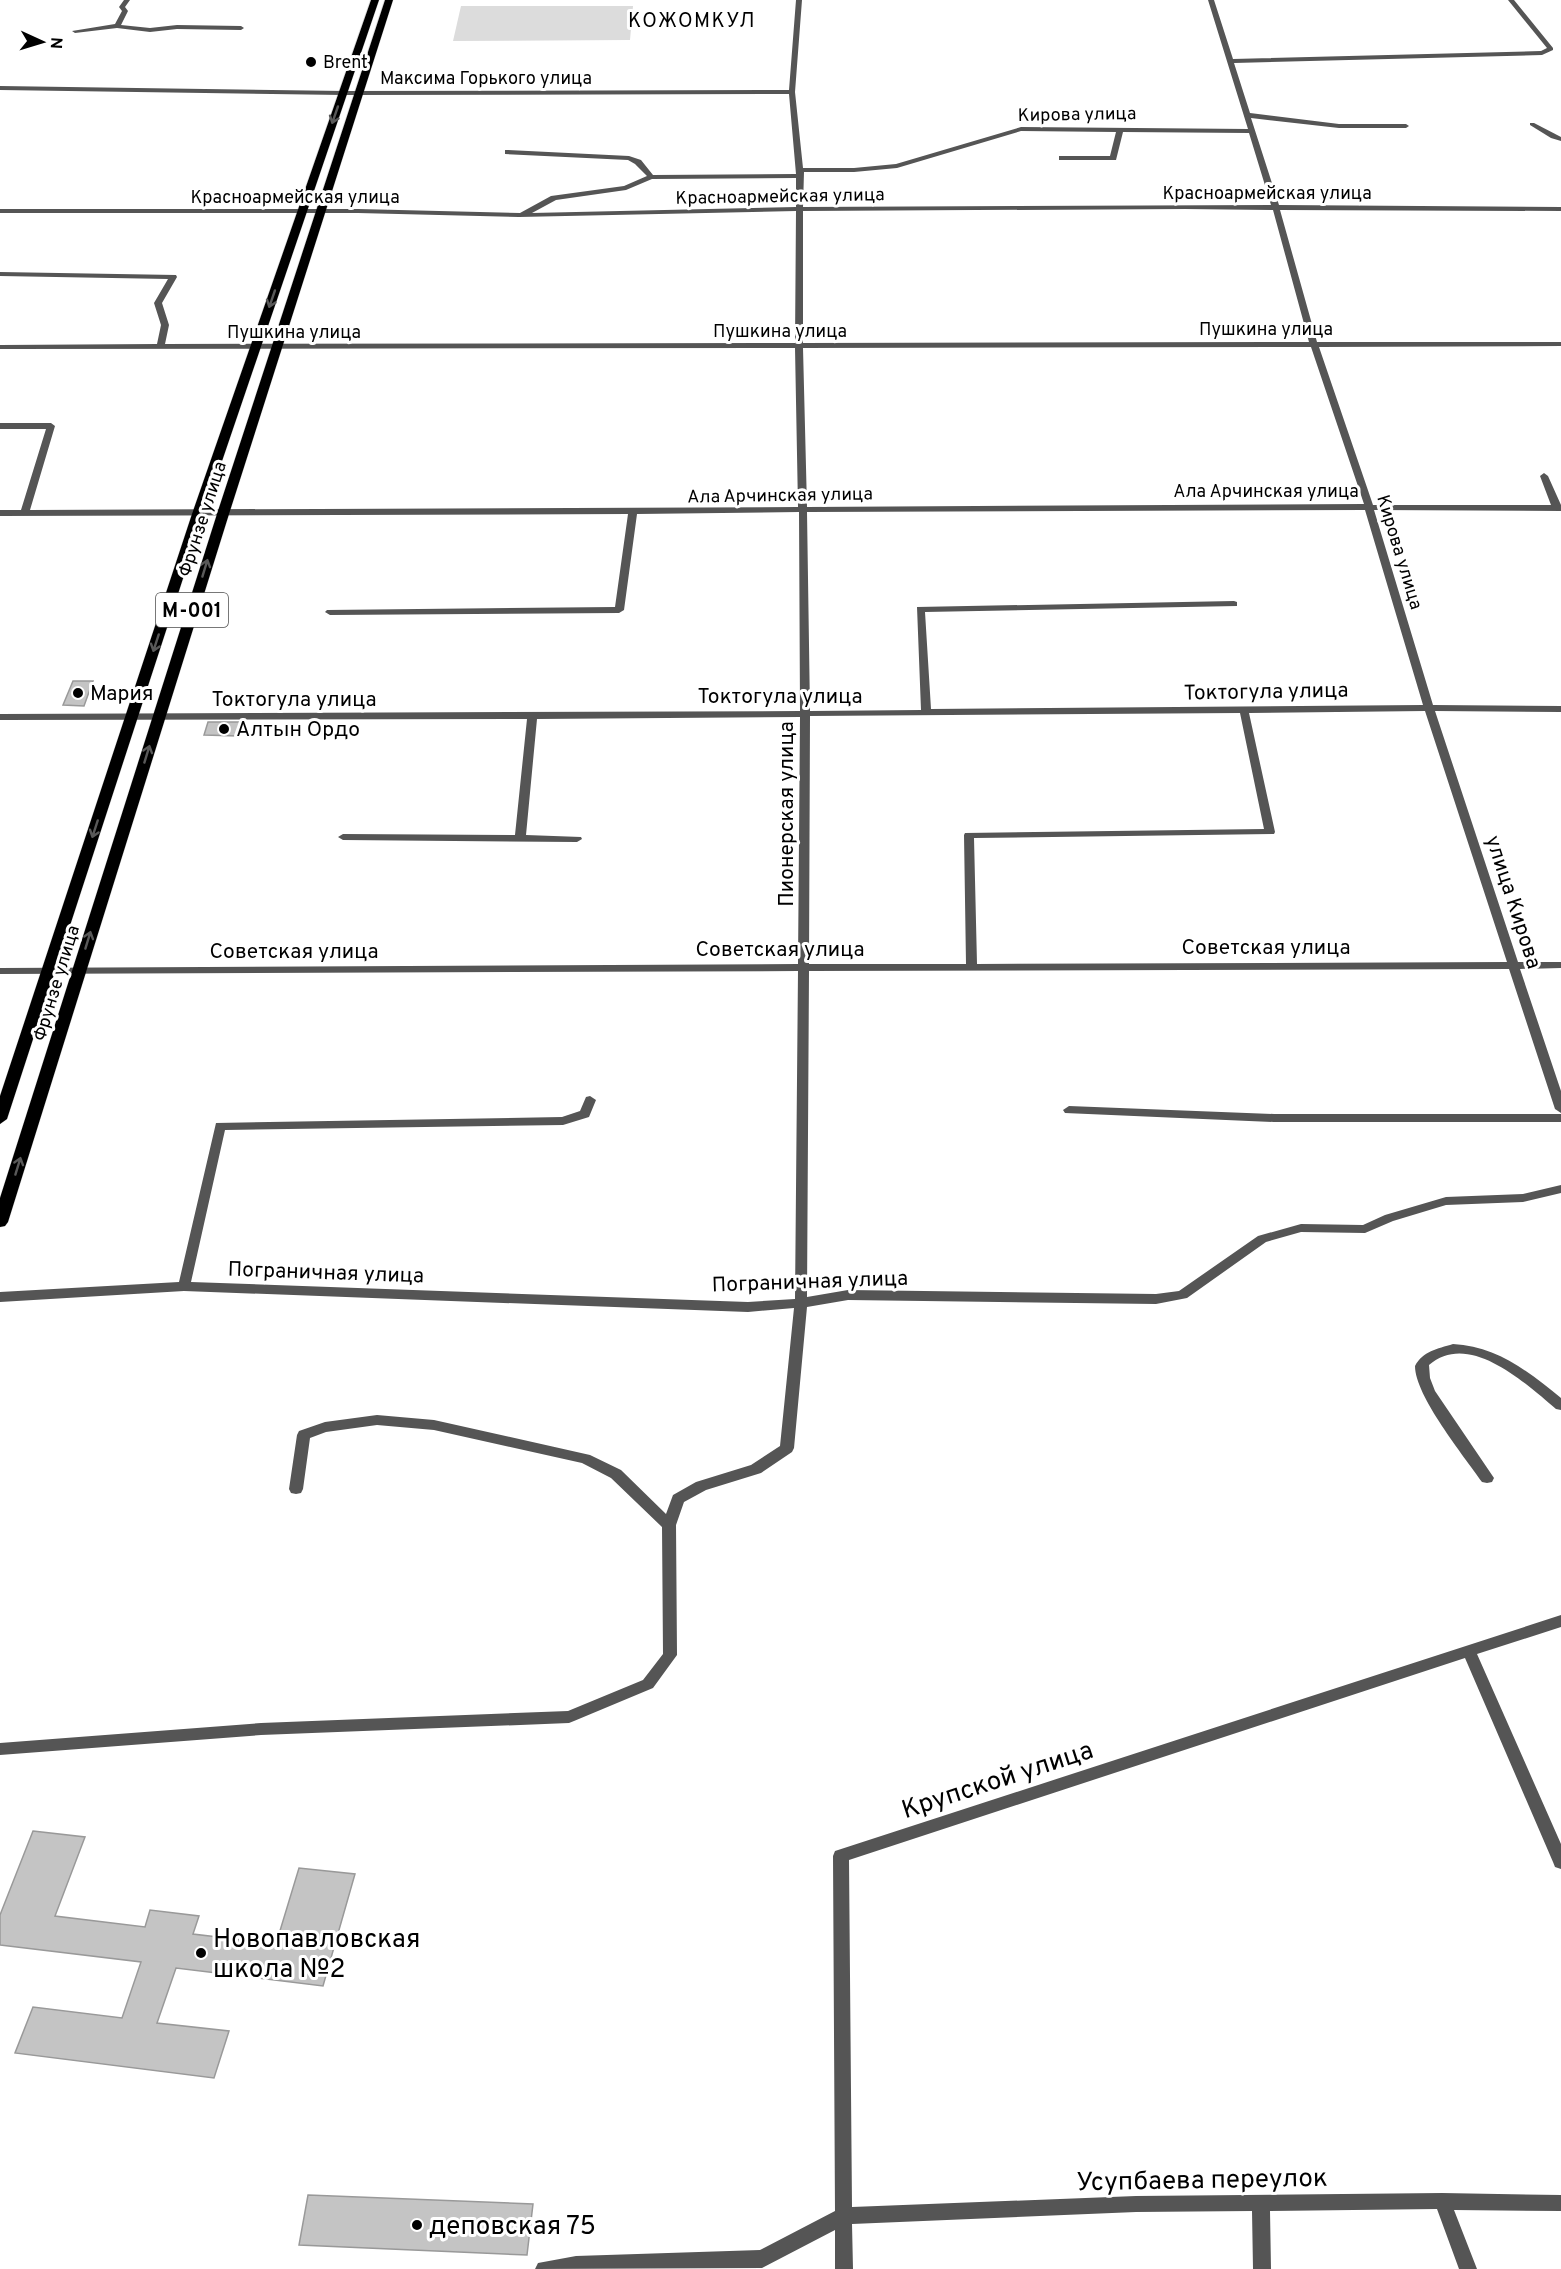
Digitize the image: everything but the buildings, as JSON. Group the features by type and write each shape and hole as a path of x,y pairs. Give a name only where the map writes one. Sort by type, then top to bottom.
{"main road":[{"name":"Фрунзе улица","path":"0,1119 198,514 375,0"},
{"name":"Фрунзе улица","path":"0,1222 223,514 389,0"}],"street":[{"path":"117,26 125,11 122,7 127,0"},
{"name":"Пионерская улица","path":"669,1525 678,1499 701,1486 756,1469 787,1448 801,1304 805,714 799,345 800,173 792,92 799,0"},
{"name":"Кирова улица","path":"1211,0 1276,208 1314,344 1369,507 1429,708"},
{"path":"1231,61 1542,53 1551,49 1511,0"},
{"path":"75,31 117,26 150,30 177,27 241,28"},
{"name":"Максима Горького улица","path":"0,88 343,93 792,92"},
{"path":"1247,115 1339,126 1406,126"},
{"path":"1532,124 1553,137 1561,139"},
{"name":"Кирова улица","path":"651,177 800,173 897,166 1021,129 1252,131"},
{"path":"1062,158 1113,158 1120,130"},
{"path":"508,152 629,158 638,162 651,177 626,188 554,198 519,215"},
{"name":"Красноармейская улица","path":"0,211 519,215 800,209 1561,208"},
{"path":"0,274 173,277 158,303 165,326 160,347"},
{"name":"Пушкина улица","path":"0,347 1561,344"},
{"path":"0,426 51,426 24,514"},
{"path":"1544,476 1558,508"},
{"name":"Ала Арчинская улица","path":"0,513 1558,508"},
{"path":"330,612 619,610 633,512"},
{"path":"926,713 920,609 1234,604"},
{"name":"улица Кирова","path":"1429,708 1561,1109"},
{"name":"Токтогула улица","path":"0,717 1561,709"},
{"path":"972,968 969,835 1270,832 1244,710"},
{"path":"520,838 531,716"},
{"path":"343,837 577,838"},
{"name":"Советская улица","path":"0,971 1561,966"},
{"path":"184,1286 220,1125 563,1121 585,1114 590,1100"},
{"path":"1069,1110 1274,1118 1561,1118"},
{"name":"Пограничная улица","path":"0,1296 184,1286 748,1307 801,1304 848,1295 1156,1299 1182,1295 1262,1239 1301,1228 1365,1229 1389,1218 1446,1201 1523,1198 1561,1189"},
{"path":"1487,1478 1432,1397 1421,1373 1420,1367 1423,1362 1446,1350 1465,1349 1481,1353 1496,1358 1561,1405"},
{"path":"0,1749 261,1729 569,1717 648,1684 670,1655 669,1525 616,1474 585,1459 434,1425 376,1420 325,1427 304,1435 296,1489"},
{"name":"Крупской улица","path":"844,2269 842,1856 1561,1621"},
{"path":"1469,1652 1561,1862"},
{"path":"1442,2201 1468,2269"},
{"name":"Усупбаева переулок","path":"843,2216 1136,2204 1442,2201 1561,2203"},
{"path":"1261,2203 1262,2269"},
{"path":"544,2269 576,2265 762,2259 843,2216"}],"shaded area":[{"path":"461,6 633,6 630,40 453,41"}],"place":[{"name":"Brent","path":"311,62"},
{"name":"Мария","path":"78,693"},
{"name":"Алтын Ордо","path":"224,729"},
{"name":"Новопавловская школа №2","path":"201,1953"},
{"name":"деповская 75","path":"417,2225"}],"district":[{"name":"КОЖОМКУЛ","path":"692,20"}]}
